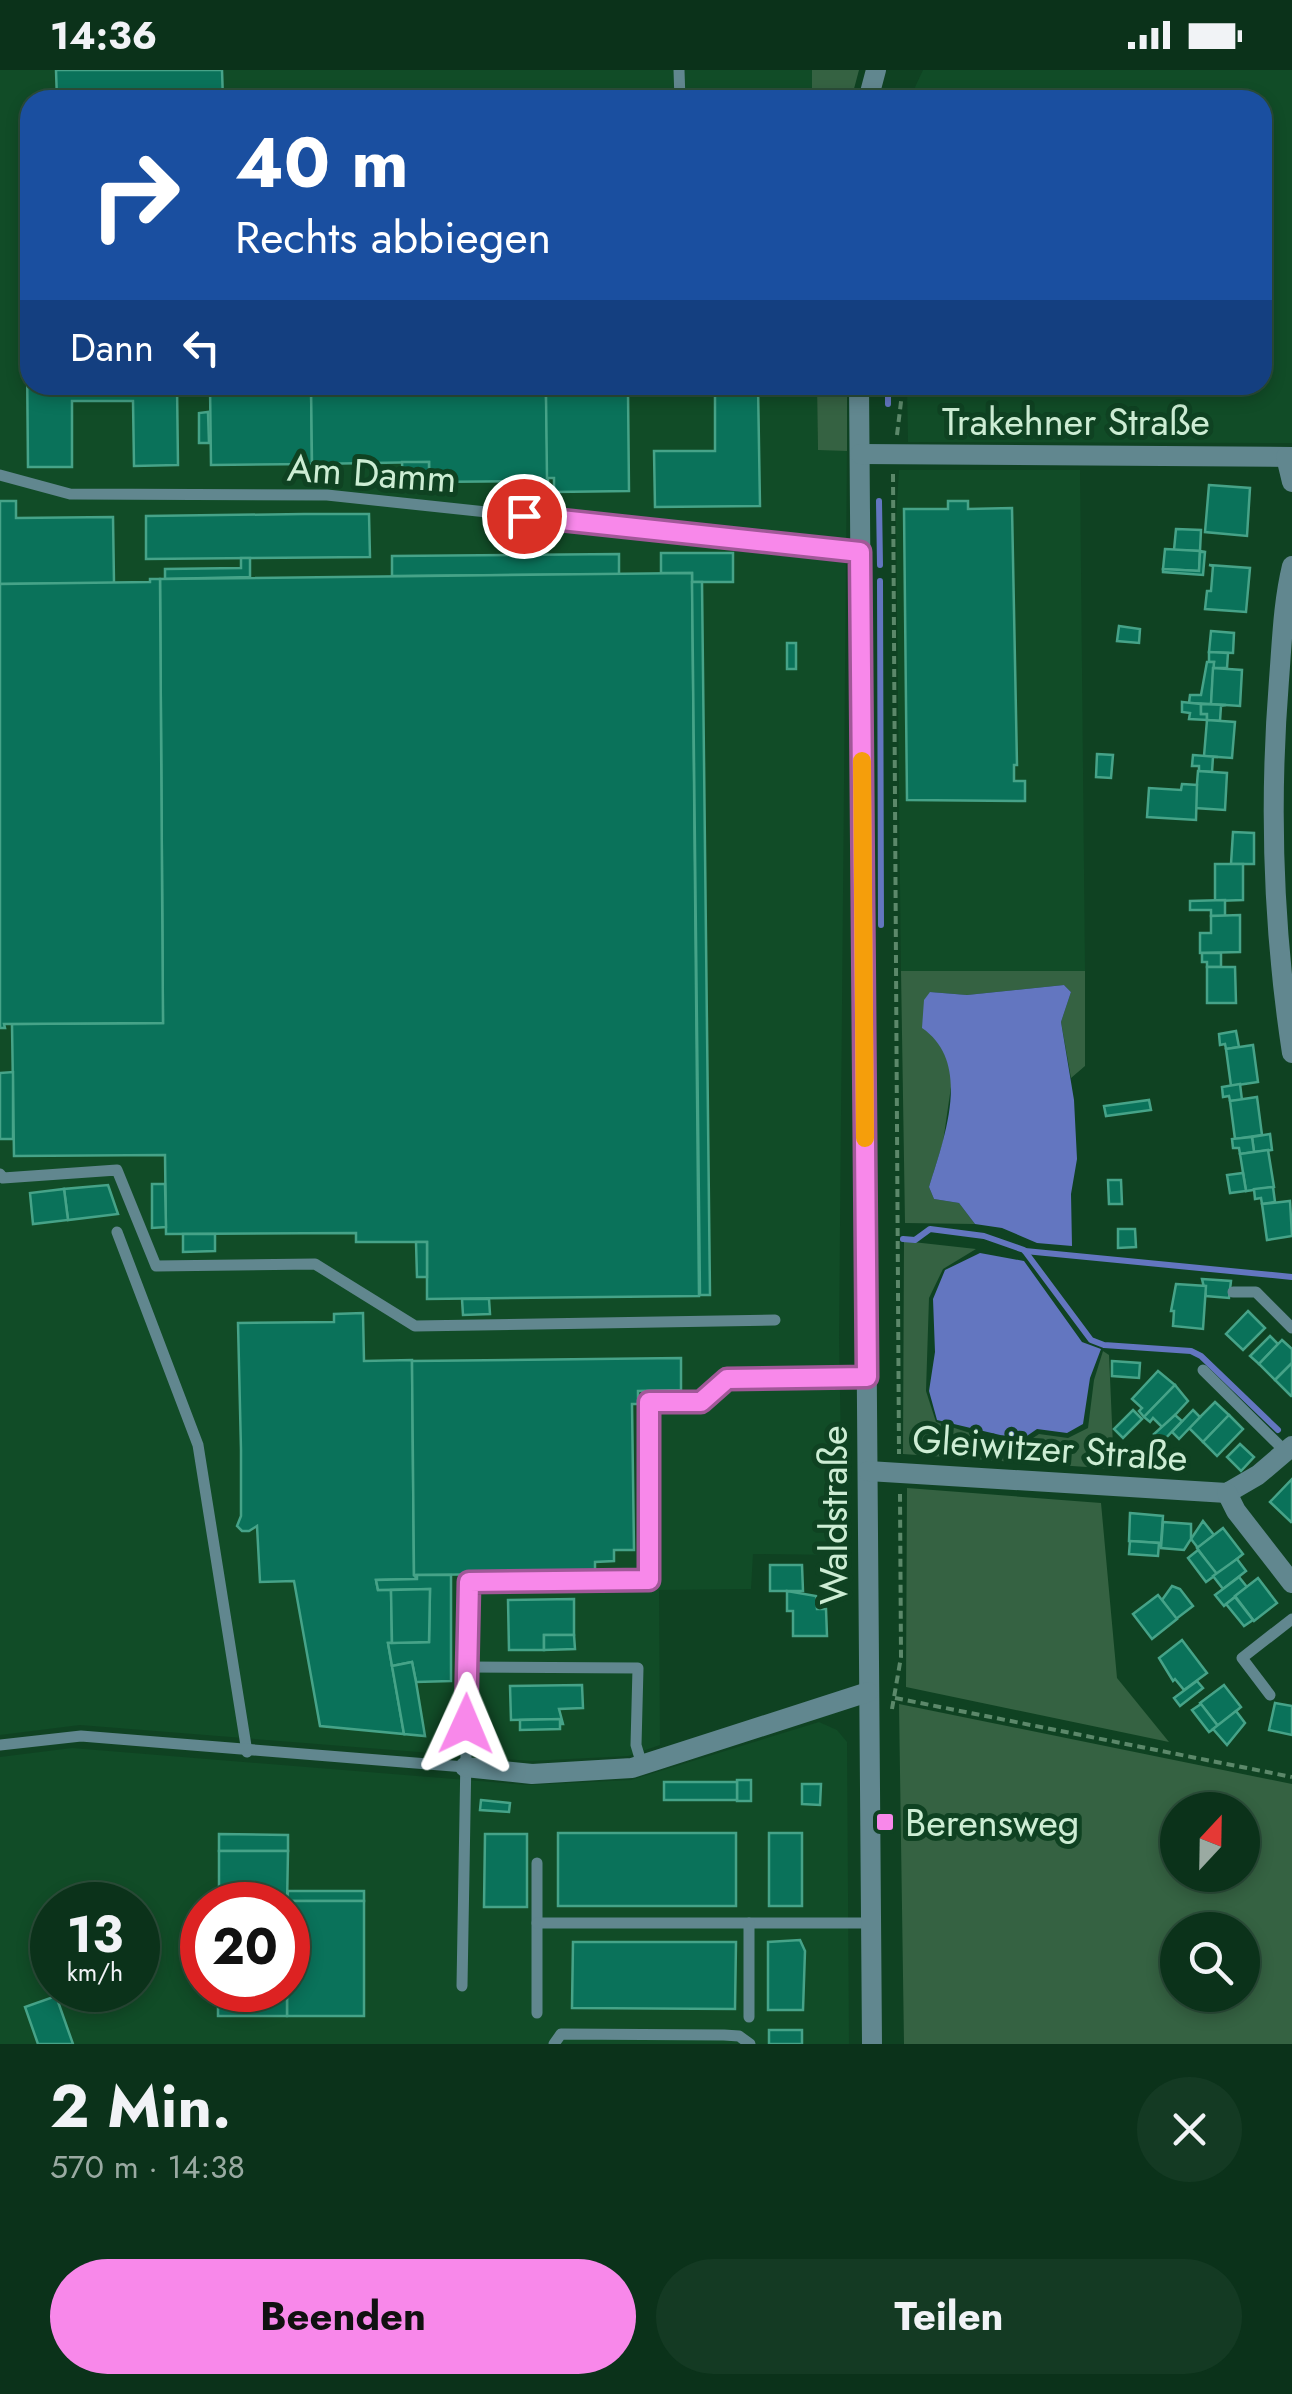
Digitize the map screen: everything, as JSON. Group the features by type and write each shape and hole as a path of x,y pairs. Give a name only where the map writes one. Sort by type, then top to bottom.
{"street":[{"name":"Waldstraße","path":"860,395 872,2044"},
{"name":"Trakehner Straße","path":"860,454 1289,457"},
{"path":"1289,457 1292,482"},
{"path":"1291,577 1273,753 1273,860 1280,976 1292,1053"},
{"name":"Gleiwitzer Straße","path":"868,1470 1228,1493 1289,1449"},
{"name":"Gleiwitzer Straße","path":"1228,1493 1236,1511 1292,1582"},
{"path":"464,1767 532,1774 632,1768 868,1692"}],"lane":[{"name":"Am Damm","path":"0,475 70,494 327,495 860,552"},
{"path":"0,1174 3,1178 118,1170 156,1266 315,1264 415,1326 775,1320"},
{"path":"117,1232 198,1445 247,1752"},
{"path":"1233,1292 1256,1292 1292,1328"},
{"path":"1203,1370 1289,1449"},
{"path":"462,1986 469,1582 649,1580 649,1402 701,1402 727,1379 867,1377"},
{"path":"1270,1695 1242,1658 1292,1619"},
{"path":"467,1667 638,1668 636,1745 642,1765"},
{"path":"0,1744 81,1736 464,1767"},
{"path":"537,1862 537,2012"},
{"path":"537,1923 871,1923"},
{"path":"749,1923 749,2017"},
{"path":"554,2044 561,2034 739,2036 750,2044"}],"path":[{"path":"894,1698 901,1657 894,455 903,395"},
{"path":"868,1692 1292,1777"}],"shaded area":[{"path":"0,70 812,70 812,90 20,90 20,395 817,395 818,449 847,451 839,1338 843,1555 753,1554 751,1589 659,1590 660,1745 628,1756 531,1761 80,1725 0,1735"},
{"path":"812,70 859,70 854,90 812,90"},
{"path":"923,70 1292,70 1292,443 908,442 907,395 1272,395 1272,90 914,90"},
{"path":"817,395 847,395 847,451 818,450"},
{"path":"899,470 1080,470 1085,971 901,971 896,520"},
{"path":"901,971 1085,971 1085,1066 1071,1078 1061,1022 1071,992 1064,985 967,995 930,992 936,1038 947,1055 952,1080 943,1142 929,1187 934,1199 959,1203 975,1224 905,1223"},
{"path":"904,1241 976,1249 943,1269 929,1298 926,1391 936,1422 998,1442 1024,1444 1039,1434 1068,1438 1088,1428 1094,1380 1103,1351 1109,1355 1114,1469 903,1454"},
{"path":"907,1488 1101,1503 1117,1678 1169,1742 906,1687"},
{"path":"899,1704 1292,1784 1292,2044 904,2044"},
{"path":"819,1722 837,1730 847,1742 849,2044 0,2044 0,1757 72,1748 528,1785 631,1780"}],"water":[{"path":"1064,985 1071,992 1061,1022 1074,1100 1077,1159 1071,1194 1072,1246 1037,1243 1002,1228 975,1224 959,1203 934,1199 929,1187 947,1124 951,1081 938,1043 922,1028 924,1000 930,992 967,995"},
{"path":"980,1253 1024,1261 1082,1342 1101,1349 1090,1378 1083,1424 1067,1433 1037,1429 1021,1440 937,1420 929,1391 935,1352 933,1299 945,1270"}],"building":[{"path":"56,70 222,70 223,90 57,90"},
{"path":"27,395 177,395 178,465 134,466 133,401 72,401 72,467 28,467"},
{"path":"210,395 311,395 312,464 211,465"},
{"path":"311,395 546,395 548,481 429,482 429,462 312,464"},
{"path":"546,395 628,395 629,491 554,492 554,478 547,478"},
{"path":"715,395 758,395 760,506 655,507 654,451 715,451"},
{"path":"208,412 209,443 199,443 199,413"},
{"path":"1008,427 1008,433 959,434 959,428"},
{"path":"402,462 429,462 429,482 403,483"},
{"path":"1209,485 1250,488 1247,536 1205,532"},
{"path":"0,501 16,501 16,518 113,517 114,583 0,584"},
{"path":"948,501 968,501 968,509 1012,508 1017,765 1014,781 1025,781 1025,801 907,800 904,509 948,509"},
{"path":"369,514 370,557 146,559 146,516"},
{"path":"1176,529 1201,530 1200,551 1174,550"},
{"path":"1165,549 1205,552 1200,552 1199,571 1163,569"},
{"path":"1200,552 1205,552 1203,575 1163,572 1199,571"},
{"path":"661,553 733,553 733,582 692,582 692,573 661,573"},
{"path":"619,554 619,574 392,576 392,556"},
{"path":"241,558 250,558 250,577 165,579 165,569 241,568"},
{"path":"1209,565 1250,568 1246,612 1205,609 1207,591 1211,591 1213,566"},
{"path":"692,573 699,1296 427,1299 427,1242 356,1242 356,1233 166,1234 165,1155 14,1156 12,1024 163,1023 160,579"},
{"path":"160,579 163,1023 4,1024 5,1028 0,1028 0,584"},
{"path":"692,582 702,582 710,1295 700,1295"},
{"path":"1119,626 1140,629 1139,643 1117,641"},
{"path":"1211,631 1234,633 1233,653 1209,652"},
{"path":"787,643 796,643 796,669 787,669"},
{"path":"1209,652 1228,653 1227,668 1213,668"},
{"path":"1207,662 1214,662 1211,704 1189,703 1190,695 1201,695"},
{"path":"1213,668 1242,670 1240,706 1211,704"},
{"path":"1182,702 1201,704 1201,714 1207,714 1207,720 1189,719 1190,713 1182,712"},
{"path":"1201,704 1226,705 1221,706 1220,721 1207,720 1207,714 1201,714"},
{"path":"1207,720 1235,722 1232,758 1204,756"},
{"path":"1097,754 1113,755 1111,778 1096,777"},
{"path":"1193,755 1218,757 1213,757 1212,772 1192,766"},
{"path":"1198,771 1227,773 1225,810 1195,808"},
{"path":"1182,784 1197,785 1196,820 1147,817 1149,788 1181,790"},
{"path":"1233,832 1254,833 1254,864 1231,864"},
{"path":"1215,864 1243,864 1243,900 1215,901"},
{"path":"1225,900 1225,916 1211,916 1211,910 1190,910 1190,901"},
{"path":"1240,915 1240,952 1200,953 1200,933 1211,933 1211,916"},
{"path":"1202,953 1221,953 1221,967 1207,967 1207,962 1202,962"},
{"path":"1207,967 1235,967 1236,1003 1207,1003"},
{"path":"1236,1031 1239,1047 1226,1049 1225,1044 1220,1045 1219,1034"},
{"path":"1253,1045 1258,1082 1231,1086 1226,1049"},
{"path":"13,1072 13,1139 0,1139 0,1073"},
{"path":"1240,1084 1242,1100 1223,1097 1222,1087"},
{"path":"1257,1097 1262,1135 1235,1139 1230,1101"},
{"path":"1149,1100 1151,1110 1106,1116 1104,1106"},
{"path":"1270,1134 1272,1150 1254,1152 1252,1137"},
{"path":"1252,1137 1254,1152 1240,1154 1239,1148 1233,1148 1232,1139"},
{"path":"1268,1150 1274,1187 1246,1191 1240,1154"},
{"path":"1243,1173 1246,1191 1230,1193 1227,1175"},
{"path":"1108,1180 1121,1180 1122,1204 1109,1204"},
{"path":"152,1184 165,1184 166,1227 152,1228"},
{"path":"108,1185 118,1214 68,1220 64,1189"},
{"path":"1273,1187 1275,1202 1262,1204 1261,1198 1255,1199 1254,1189"},
{"path":"64,1189 68,1220 33,1224 30,1193"},
{"path":"1290,1201 1292,1236 1267,1240 1262,1204"},
{"path":"1118,1229 1135,1229 1136,1247 1118,1248"},
{"path":"183,1234 215,1234 215,1251 183,1252"},
{"path":"416,1242 427,1242 427,1277 417,1277"},
{"path":"1202,1279 1231,1281 1229,1298 1206,1296"},
{"path":"1176,1284 1206,1286 1203,1329 1173,1326 1171,1311"},
{"path":"462,1299 489,1299 490,1314 463,1315"},
{"path":"1248,1311 1265,1328 1243,1350 1226,1334"},
{"path":"363,1313 364,1361 412,1360 417,1579 376,1580 378,1590 391,1590 392,1643 388,1643 404,1734 320,1726 294,1581 260,1582 257,1526 242,1531 237,1526 241,1516 238,1323 334,1322 334,1314"},
{"path":"1270,1336 1278,1344 1259,1364 1250,1356"},
{"path":"1282,1340 1292,1349 1292,1363 1275,1380 1259,1364"},
{"path":"681,1358 681,1390 638,1391 638,1404 632,1404 634,1550 614,1550 614,1561 595,1562 595,1573 414,1575 412,1361"},
{"path":"1112,1361 1140,1363 1139,1378 1112,1376"},
{"path":"1292,1363 1292,1396 1291,1396 1275,1380"},
{"path":"1158,1371 1175,1385 1144,1417 1139,1411 1142,1408 1132,1399"},
{"path":"1175,1385 1188,1401 1163,1428 1153,1418 1150,1422 1144,1417"},
{"path":"1215,1402 1229,1415 1203,1442 1189,1428"},
{"path":"1133,1410 1142,1419 1123,1438 1114,1429"},
{"path":"1193,1410 1200,1417 1179,1439 1172,1432"},
{"path":"1175,1415 1182,1421 1162,1442 1154,1434"},
{"path":"1229,1415 1243,1429 1217,1456 1203,1442"},
{"path":"1240,1444 1254,1457 1241,1471 1227,1457"},
{"path":"1292,1479 1292,1521 1291,1522 1270,1502"},
{"path":"1130,1513 1163,1516 1161,1543 1129,1541"},
{"path":"1203,1521 1214,1535 1198,1548 1191,1539"},
{"path":"1163,1522 1191,1524 1191,1539 1184,1550 1161,1548"},
{"path":"1223,1528 1243,1554 1217,1575 1197,1548"},
{"path":"1130,1541 1159,1543 1158,1556 1129,1554"},
{"path":"1198,1550 1217,1574 1206,1582 1188,1558"},
{"path":"1237,1559 1246,1571 1223,1589 1213,1576"},
{"path":"770,1565 802,1565 803,1591 770,1591"},
{"path":"417,1575 451,1575 451,1681 416,1682 412,1662 392,1666 388,1643 429,1642 430,1589 378,1590 376,1580 417,1579"},
{"path":"1239,1577 1247,1587 1224,1606 1215,1595"},
{"path":"1258,1578 1277,1603 1254,1621 1235,1596"},
{"path":"1172,1586 1180,1589 1193,1606 1176,1619 1162,1600"},
{"path":"430,1589 429,1642 392,1643 391,1590"},
{"path":"787,1591 816,1596 817,1609 826,1609 827,1636 793,1636 793,1611 787,1611"},
{"path":"1158,1595 1177,1619 1152,1639 1133,1614"},
{"path":"1235,1597 1253,1620 1244,1626 1226,1604"},
{"path":"574,1599 574,1635 544,1635 544,1650 509,1650 508,1600"},
{"path":"544,1635 574,1635 575,1649 544,1650"},
{"path":"1182,1640 1207,1673 1184,1690 1173,1681 1159,1658"},
{"path":"412,1662 425,1736 404,1734 392,1666"},
{"path":"1197,1681 1203,1688 1180,1706 1174,1698"},
{"path":"582,1685 583,1708 559,1709 563,1724 560,1719 511,1720 510,1686"},
{"path":"1224,1685 1241,1707 1218,1726 1200,1703"},
{"path":"1275,1703 1292,1706 1292,1735 1269,1730"},
{"path":"1201,1704 1218,1726 1209,1732 1192,1710"},
{"path":"1236,1711 1245,1723 1227,1745 1213,1729"},
{"path":"560,1719 560,1729 520,1730 520,1720"},
{"path":"737,1780 751,1780 751,1801 737,1801"},
{"path":"664,1782 737,1782 737,1800 664,1800"},
{"path":"802,1784 821,1784 820,1805 802,1804"},
{"path":"481,1800 510,1803 509,1812 480,1810"},
{"path":"558,1833 736,1833 736,1906 558,1906"},
{"path":"769,1833 802,1833 802,1906 769,1906"},
{"path":"219,1834 288,1835 288,1851 219,1851"},
{"path":"485,1834 527,1834 527,1907 484,1907"},
{"path":"219,1851 288,1851 287,1882 219,1882"},
{"path":"310,1891 364,1891 364,1901 310,1901"},
{"path":"310,1901 364,1901 364,2016 287,2016 287,2012 310,2012"},
{"path":"800,1940 805,1951 803,2010 768,2010 768,1942"},
{"path":"573,1942 736,1942 735,2009 572,2008"},
{"path":"30,2005 30,2012 62,2012 73,2044 38,2044 25,2007"},
{"path":"218,2012 287,2012 287,2016 218,2016"},
{"path":"769,2030 802,2030 802,2044 769,2044"}],"waterway":[{"path":"888,395 888,404"},
{"path":"879,501 880,565"},
{"path":"880,581 881,925"},
{"path":"903,1239 915,1240 930,1229 984,1236 1024,1250 1091,1340 1104,1345 1191,1351 1201,1356 1278,1430"},
{"path":"1025,1251 1292,1277"}],"slow traffic":[{"path":"862,761 865,1138"}],"place":[{"name":"Berensweg","path":"885,1822"}],"route":[{"path":"466,1724 469,1582 649,1580 649,1402 701,1402 727,1379 867,1377 860,552 524,516"}]}
